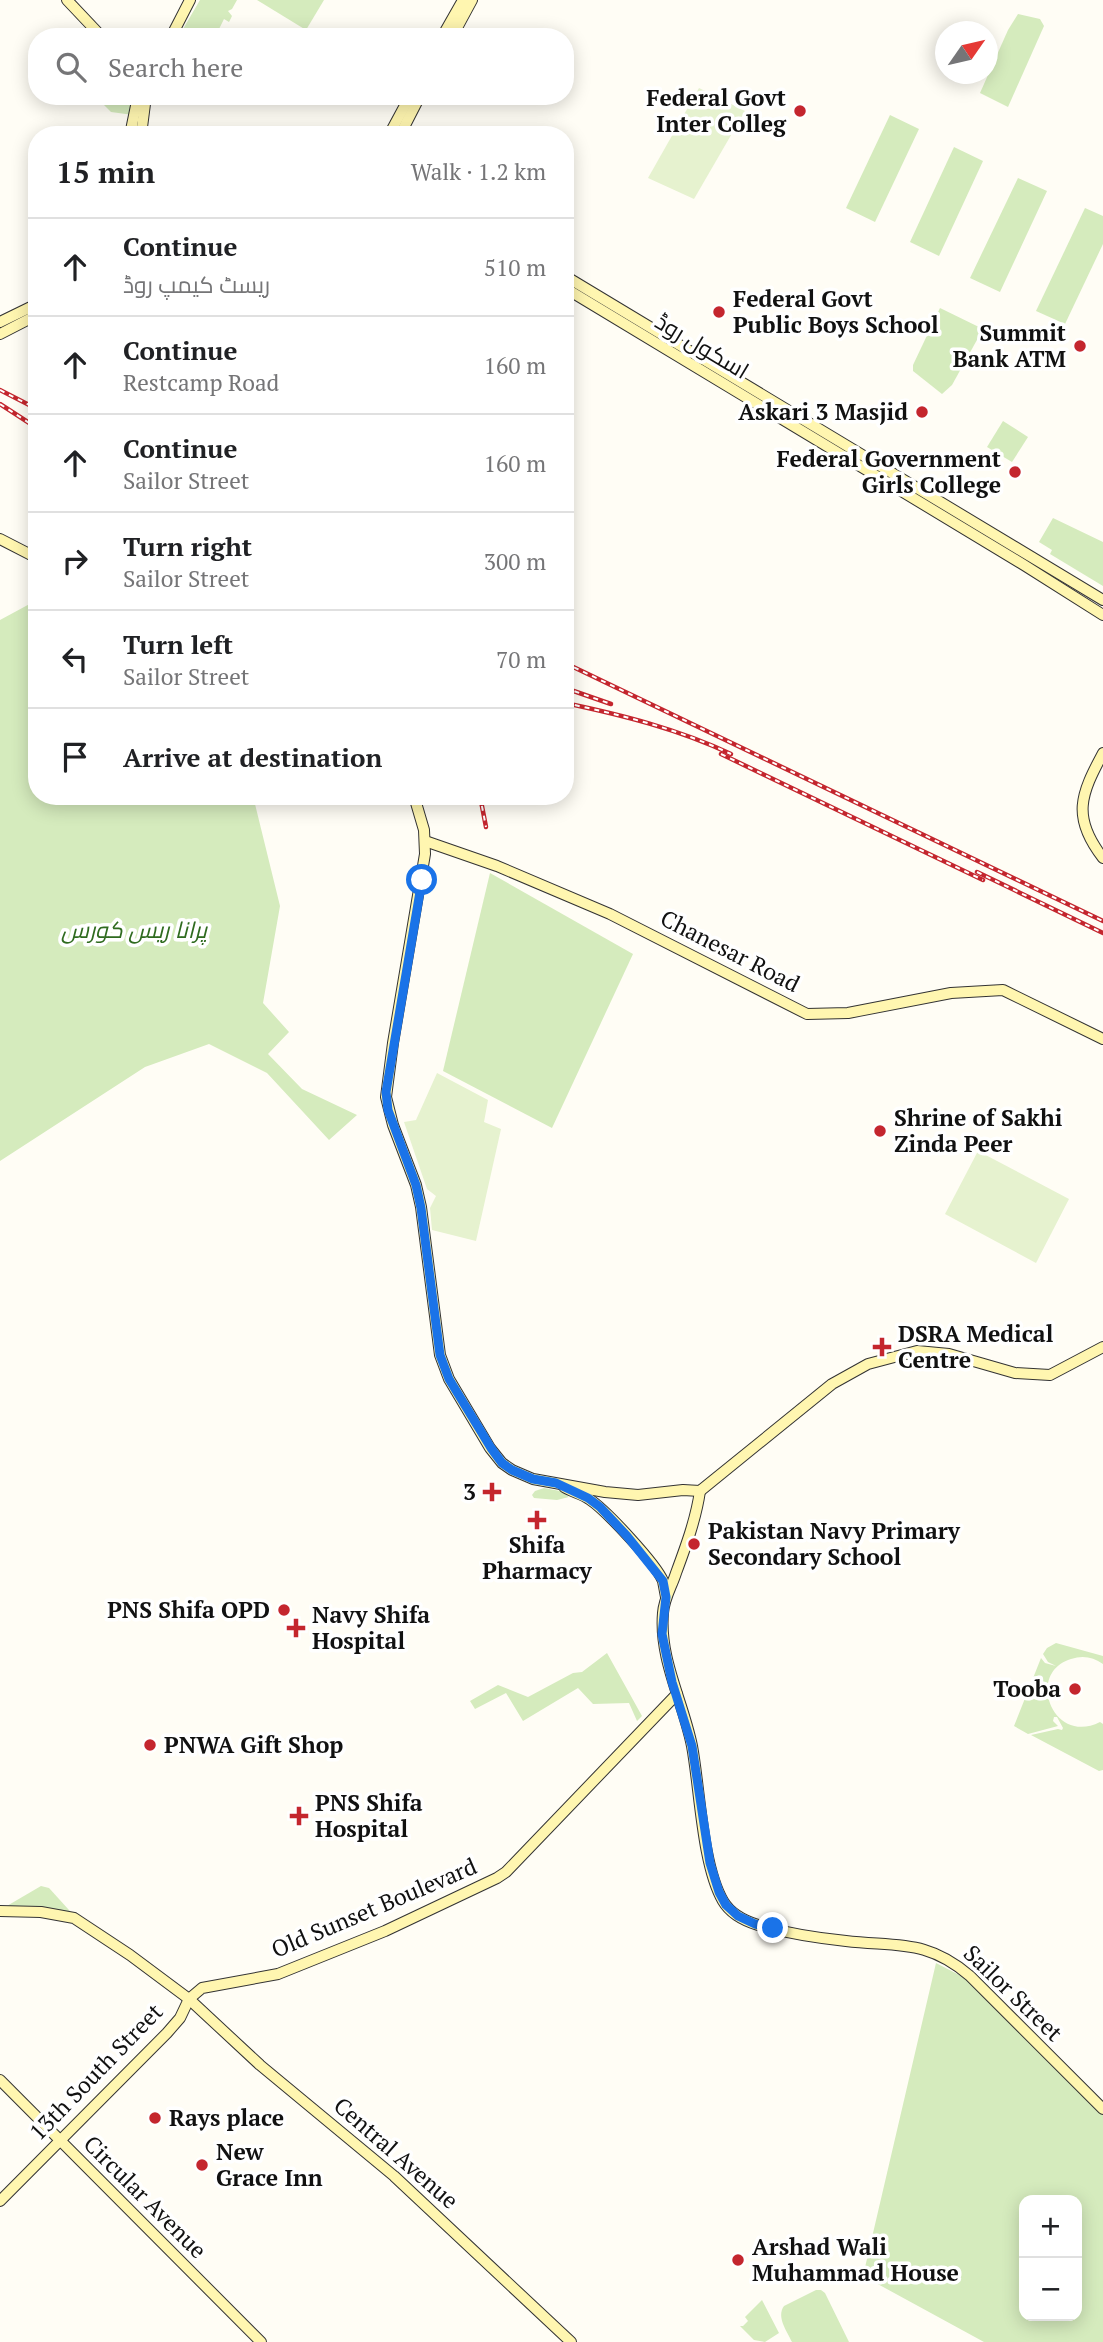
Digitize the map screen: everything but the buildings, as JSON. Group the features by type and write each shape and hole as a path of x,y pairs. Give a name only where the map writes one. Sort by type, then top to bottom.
{"street":[{"path":"67,0 93,28"},
{"path":"169,28 183,0"},
{"path":"176,28 190,0"},
{"path":"447,28 462,0"},
{"path":"457,28 472,0"},
{"path":"132,126 136,105"},
{"path":"142,126 145,105"},
{"path":"394,126 405,105"},
{"path":"405,126 415,105"},
{"name":"اسکول روڈ","path":"574,282 824,439 1103,600"},
{"name":"اسکول روڈ","path":"574,293 728,380"},
{"path":"0,322 28,308"},
{"path":"0,334 28,320"},
{"name":"اسکول روڈ","path":"916,494 1103,615"},
{"path":"0,539 28,553"},
{"path":"1103,752 1081,802 1087,830 1103,858"},
{"path":"417,805 424,830 425,854 386,1097 393,1125 416,1185 440,1355 449,1379 491,1448 502,1463 512,1470 533,1479 638,1494 700,1491"},
{"name":"Chanesar Road","path":"425,841 497,866 610,914 807,1014 848,1013 951,993 1003,990 1103,1039"},
{"path":"665,1603 683,1553 700,1491 832,1384 868,1364 916,1351 949,1354 1015,1373 1050,1376 1103,1347"},
{"name":"Sailor Street","path":"556,1483 588,1498 609,1517 663,1581 665,1603 662,1634 672,1682 692,1746 710,1863 726,1905 746,1920 773,1928 848,1942 907,1945 945,1957 970,1976 1103,2109"},
{"name":"Old Sunset Boulevard","path":"189,1999 210,1985 224,1985 290,1970 385,1931 497,1878 506,1872 677,1694"},
{"path":"0,1910 41,1912 74,1918 112,1941 189,1999"},
{"name":"13th South Street","path":"0,2201 167,2033 180,2018 189,1999"},
{"name":"Central Avenue","path":"189,1999 260,2064 394,2176 571,2342"},
{"name":"Circular Avenue","path":"0,2080 261,2342"}],"green space":[{"path":"200,0 237,0 228,11 232,16 229,22 224,19 220,28 184,28"},
{"path":"257,0 324,0 307,28 303,28"},
{"path":"1018,14 1040,19 1044,26 1008,107 980,93 984,84 998,84 998,52"},
{"path":"699,88 745,111 694,199 648,178"},
{"path":"104,105 136,105 133,115 111,112"},
{"path":"890,115 919,129 875,222 846,208"},
{"path":"954,147 983,161 939,256 910,242"},
{"path":"1018,178 1047,191 1000,292 970,278"},
{"path":"1085,208 1103,216 1103,244 1065,324 1036,311"},
{"path":"940,308 983,329 952,385 942,394 913,371 913,365"},
{"path":"1003,421 1028,437 1012,462 987,447"},
{"path":"1053,518 1103,542 1103,586 1050,554 1052,550 1039,542"},
{"name":"پرانا ریس کورس","path":"28,605 28,805 255,805 280,906 263,1003 289,1032 268,1054 302,1089 357,1115 329,1140 267,1073 209,1044 145,1067 0,1161 0,620"},
{"path":"490,873 633,954 552,1128 443,1071"},
{"path":"437,1073 488,1100 484,1122 501,1129 476,1241 432,1230 430,1208 436,1196 427,1189 404,1122 416,1120"},
{"path":"978,1151 1069,1199 1036,1263 945,1214"},
{"path":"544,1488 560,1491 569,1497 557,1500 534,1498 532,1495 535,1491"},
{"path":"1056,1643 1103,1656 1103,1664 1092,1658 1080,1657 1057,1667 1050,1678 1048,1691 1051,1705 1058,1716 1069,1724 1083,1727 1100,1722 1103,1724 1103,1770 1099,1771 1031,1735 1062,1730 1057,1717 1054,1717 1053,1721 1058,1726 1028,1734 1014,1726 1041,1658 1045,1663 1056,1666 1048,1662 1043,1654"},
{"path":"607,1653 642,1716 637,1721 629,1703 593,1704 578,1688 523,1721 506,1693 475,1709 470,1701 498,1685 528,1697 573,1673 582,1672"},
{"path":"41,1886 49,1888 78,1920 0,1910"},
{"path":"936,1963 969,1980 1103,2114 1103,2342 984,2342 863,2276"},
{"path":"816,2290 825,2293 849,2342 792,2342 783,2324 782,2310 784,2306"},
{"path":"762,2300 779,2333 765,2342 754,2340 740,2326 748,2321 745,2317"}],"railway":[{"path":"0,390 28,404"},
{"path":"0,404 28,422"},
{"path":"574,667 1103,921"},
{"path":"574,691 611,704"},
{"path":"574,705 650,724 731,754"},
{"path":"721,754 983,880"},
{"path":"482,805 486,827"},
{"path":"977,872 1103,933"}],"place":[{"name":"Federal Govt Inter Colleg","path":"800,111"},
{"name":"Federal Govt Public Boys School","path":"719,312"},
{"name":"Summit Bank ATM","path":"1080,346"},
{"name":"Askari 3 Masjid","path":"922,412"},
{"name":"Federal Government Girls College","path":"1015,472"},
{"name":"Shrine of Sakhi Zinda Peer","path":"880,1131"},
{"name":"DSRA Medical Centre","path":"882,1347"},
{"name":"3","path":"492,1492"},
{"name":"Shifa Pharmacy","path":"537,1520"},
{"name":"Pakistan Navy Primary Secondary School","path":"694,1544"},
{"name":"PNS Shifa OPD","path":"284,1610"},
{"name":"Navy Shifa Hospital","path":"296,1628"},
{"name":"Tooba","path":"1075,1689"},
{"name":"PNWA Gift Shop","path":"150,1745"},
{"name":"PNS Shifa Hospital","path":"299,1816"},
{"name":"Rays place","path":"155,2118"},
{"name":"New Grace Inn","path":"202,2165"},
{"name":"Arshad Wali Muhammad House","path":"738,2260"}],"route":[{"path":"422,880 386,1097 393,1125 416,1185 421,1208 440,1355 449,1379 502,1463 533,1479 556,1483 588,1498 627,1536 663,1581 666,1597 662,1634 672,1682 692,1746 710,1863 719,1892 726,1905 738,1916 773,1928"}]}
